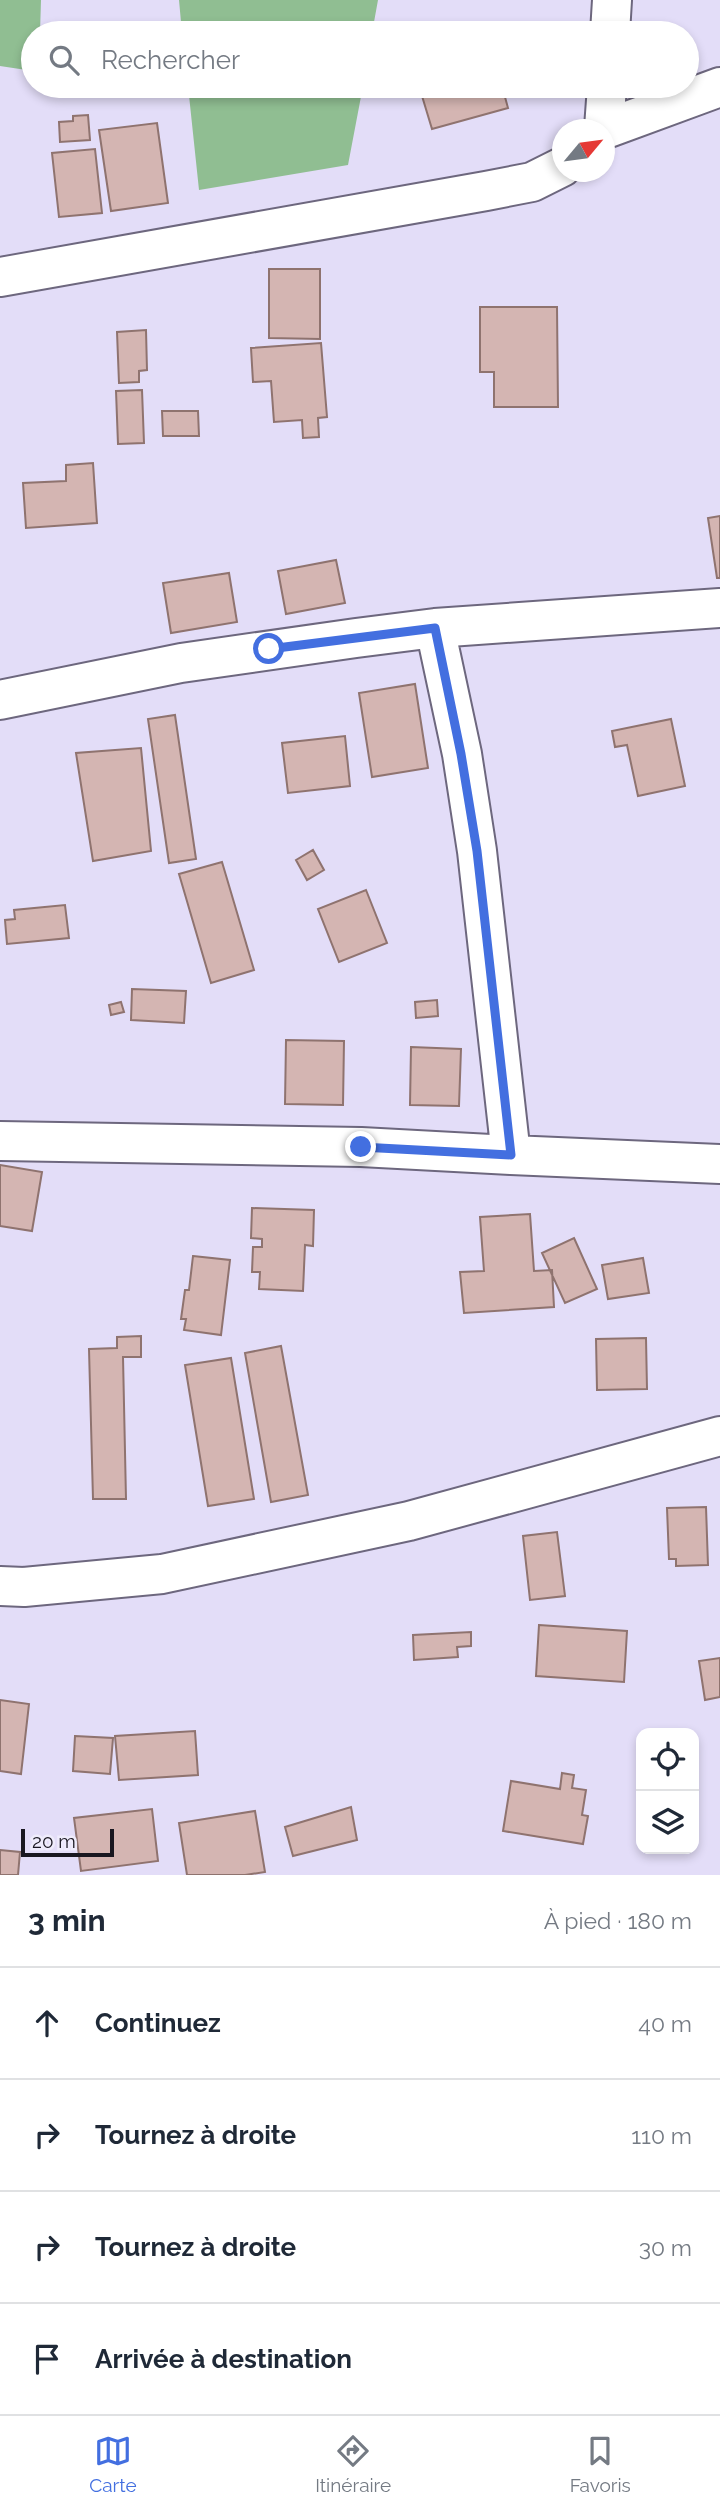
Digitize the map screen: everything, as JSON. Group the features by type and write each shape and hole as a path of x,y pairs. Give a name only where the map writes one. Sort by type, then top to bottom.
{"street":[{"path":"611,21 612,0"},
{"path":"699,94 720,86"},
{"path":"605,119 606,98"},
{"path":"615,125 688,98"},
{"path":"0,277 485,191 532,182 552,172"},
{"path":"0,700 181,663 435,628 720,608"},
{"path":"435,628 461,754 477,851 511,1155"},
{"path":"0,1142 361,1147 720,1164"},
{"path":"0,1586 24,1587 162,1574 409,1521 720,1436"}],"green space":[{"path":"0,0 41,0 40,21 21,21 21,69 0,66"},
{"path":"179,0 378,0 374,21 181,21"},
{"path":"189,98 361,98 348,165 199,190"}],"building":[{"path":"423,98 505,98 508,108 432,129"},
{"path":"88,115 90,140 60,142 59,122 73,121 73,116"},
{"path":"157,123 168,203 111,211 99,130"},
{"path":"95,149 102,213 59,217 52,153"},
{"path":"269,269 320,269 320,339 269,338"},
{"path":"480,307 557,307 558,407 494,407 494,372 480,372"},
{"path":"146,330 147,370 139,371 139,382 119,383 117,332"},
{"path":"321,343 327,417 318,418 319,437 303,438 302,420 274,422 271,381 253,382 251,348"},
{"path":"142,390 144,443 118,444 116,391"},
{"path":"162,411 198,411 199,436 163,436"},
{"path":"93,463 97,523 26,528 23,483 66,481 66,465"},
{"path":"720,516 720,578 717,578 708,518"},
{"path":"336,560 345,603 286,614 278,571"},
{"path":"229,573 237,622 171,633 163,583"},
{"path":"415,684 428,768 372,777 359,693"},
{"path":"175,715 196,859 169,863 148,719"},
{"path":"671,719 685,786 638,796 627,745 615,747 612,731"},
{"path":"345,736 350,786 288,793 282,743"},
{"path":"141,748 151,851 93,861 76,753"},
{"path":"313,850 324,870 307,880 296,860"},
{"path":"222,862 254,970 211,983 179,874"},
{"path":"366,890 387,943 339,962 318,909"},
{"path":"65,905 69,938 7,944 5,920 15,919 14,910"},
{"path":"132,989 186,991 184,1023 131,1020"},
{"path":"437,1000 438,1016 416,1018 415,1002"},
{"path":"121,1002 124,1012 111,1015 109,1005"},
{"path":"286,1040 344,1041 343,1105 285,1104"},
{"path":"411,1047 461,1049 459,1106 410,1105"},
{"path":"0,1165 42,1172 32,1231 0,1226"},
{"path":"252,1208 314,1210 313,1246 305,1245 303,1291 259,1289 260,1272 252,1272 253,1247 262,1247 262,1239 251,1238"},
{"path":"530,1214 534,1271 552,1270 554,1307 464,1313 460,1272 484,1271 480,1217"},
{"path":"574,1238 597,1289 565,1303 542,1253"},
{"path":"193,1256 230,1260 221,1335 184,1330 186,1319 181,1319 185,1290 189,1290"},
{"path":"643,1258 649,1293 608,1299 602,1265"},
{"path":"141,1336 141,1357 123,1357 126,1499 93,1499 89,1349 117,1348 117,1337"},
{"path":"646,1338 647,1389 597,1390 596,1339"},
{"path":"281,1346 308,1495 271,1502 245,1353"},
{"path":"231,1358 254,1499 208,1506 185,1365"},
{"path":"706,1507 708,1565 676,1566 676,1559 669,1559 667,1508"},
{"path":"557,1532 565,1596 530,1600 523,1536"},
{"path":"539,1625 627,1631 624,1682 536,1676"},
{"path":"471,1632 471,1646 457,1647 458,1657 414,1660 413,1635"},
{"path":"720,1658 720,1697 705,1700 699,1661"},
{"path":"0,1700 29,1704 21,1774 0,1771"},
{"path":"195,1731 198,1775 119,1780 115,1736"},
{"path":"75,1736 113,1738 110,1774 73,1771"},
{"path":"562,1773 574,1775 572,1788 586,1790 582,1815 588,1816 583,1844 503,1831 511,1781 560,1789"},
{"path":"351,1807 357,1840 293,1856 285,1827"},
{"path":"152,1809 158,1861 81,1871 74,1818"},
{"path":"255,1811 265,1872 245,1875 187,1875 179,1823"},
{"path":"0,1850 20,1852 18,1875 0,1875"}],"route":[{"path":"269,649 435,628 461,754 477,851 511,1155 361,1147"}]}
